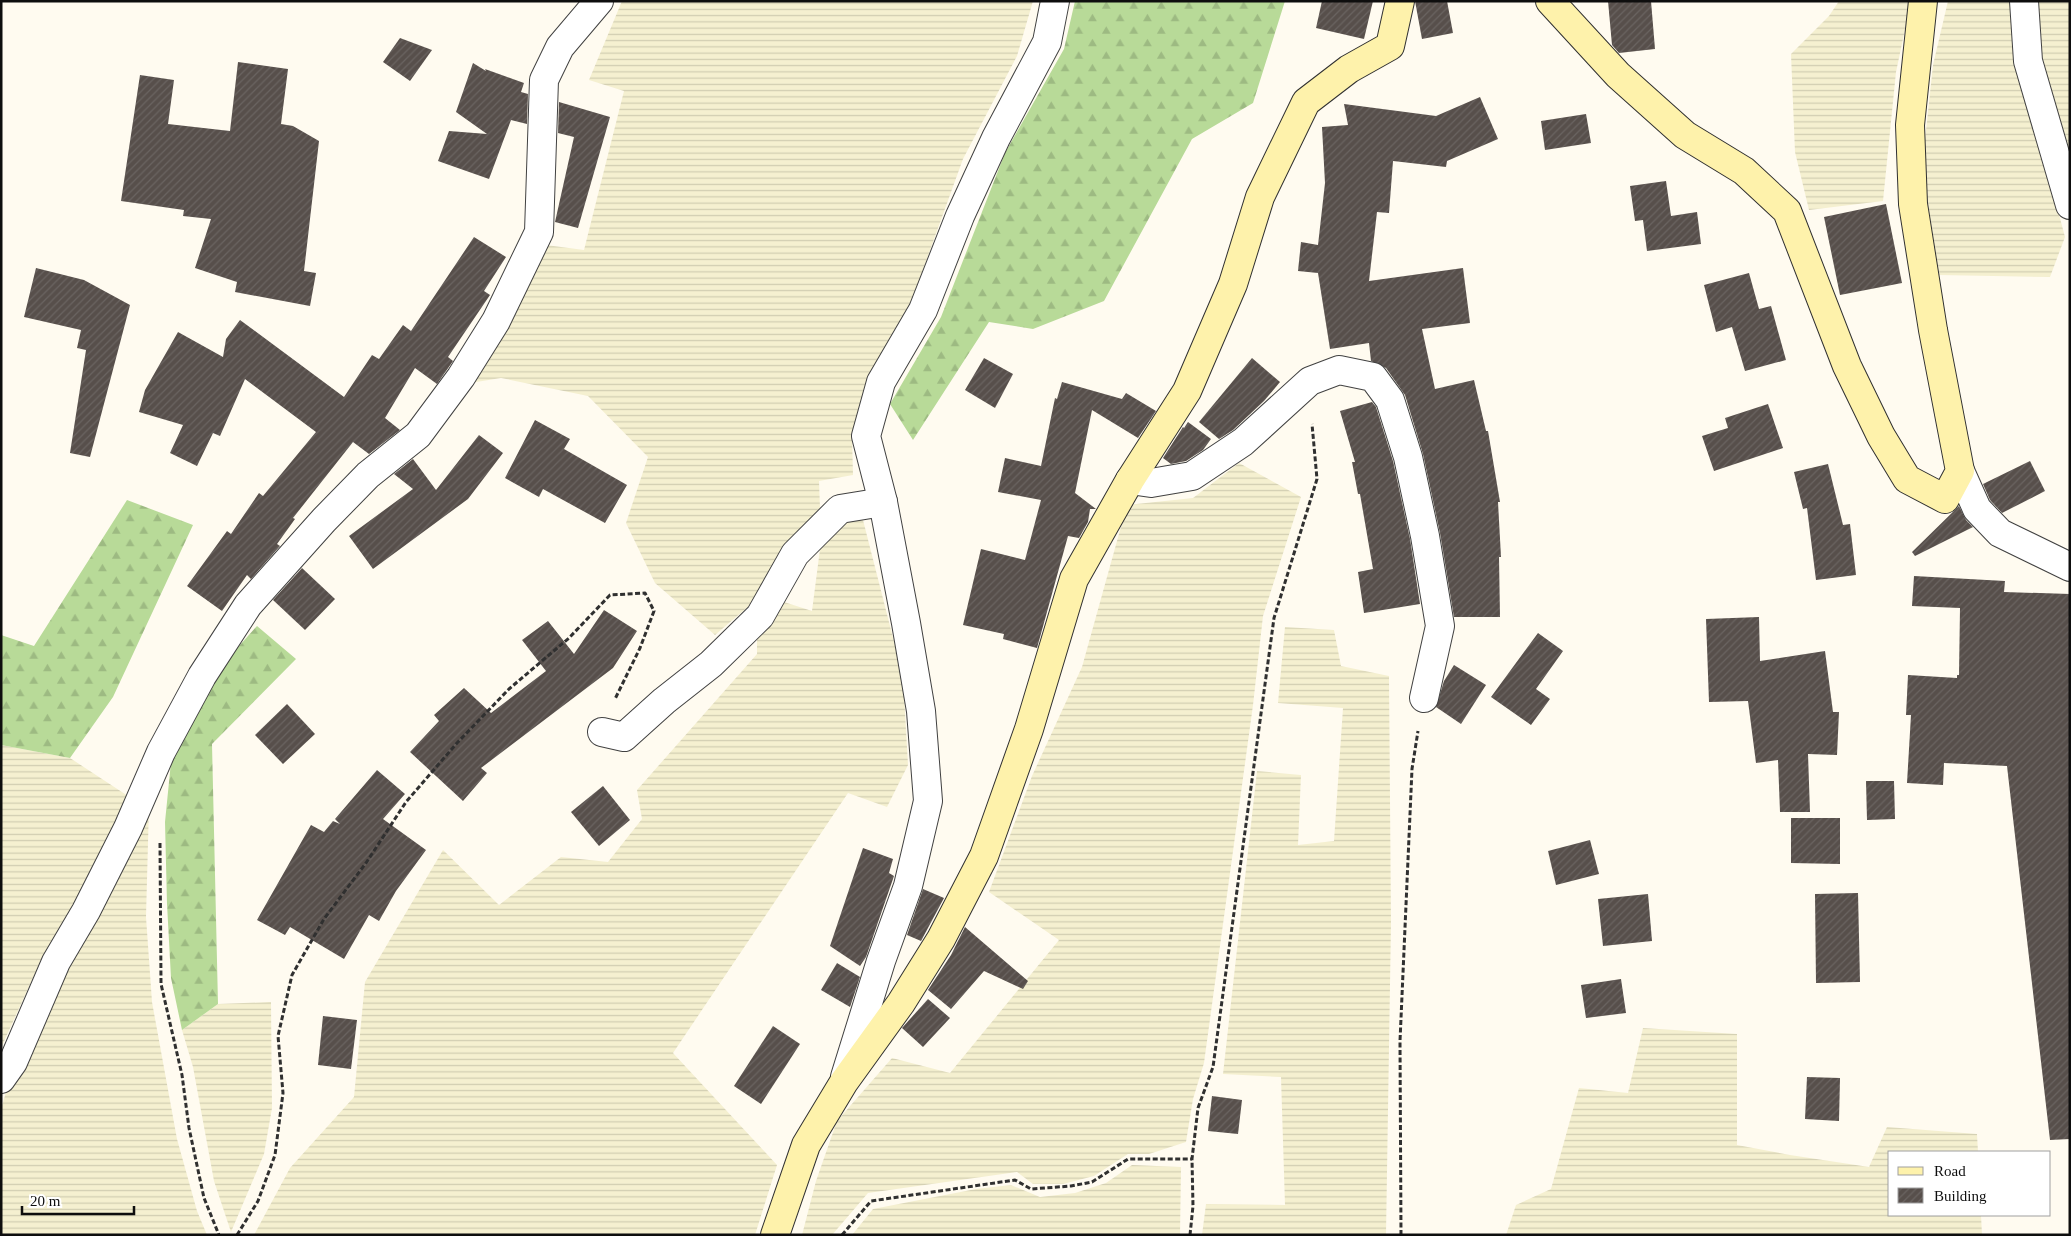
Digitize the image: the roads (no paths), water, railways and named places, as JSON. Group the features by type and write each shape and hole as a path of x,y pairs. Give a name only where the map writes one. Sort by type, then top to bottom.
{"main road":[{"path":"775,1235 806,1145 844,1082 901,1003 941,939 984,856 1030,729 1074,579 1130,480 1187,390 1233,284 1260,197 1306,102 1349,68 1390,46 1400,1"},
{"path":"1550,1 1618,75 1685,135 1744,171 1787,211 1847,366 1881,436 1907,479 1945,499 1960,470 1933,330 1913,204 1910,125 1923,1"}],"street":[{"path":"1,1078 13,1062 56,962 86,911 128,828 161,752 202,676 248,605 324,520 368,476 418,435 461,377 496,321 539,232 544,80 560,48 600,1"},
{"path":"844,1082 881,961 908,886 928,800 921,711 884,502 866,436 881,382 923,310 960,216 996,138 1047,42 1055,1"},
{"path":"2024,1 2028,61 2070,205"},
{"path":"1130,480 1150,483 1192,476 1243,442 1310,381 1339,370 1373,378 1390,400 1408,457 1425,536 1440,626 1424,698"},
{"path":"1960,470 1977,509 2000,532 2070,567"},
{"path":"602,732 624,737 664,701 711,664 760,616 795,554 840,509 884,502"}]}
